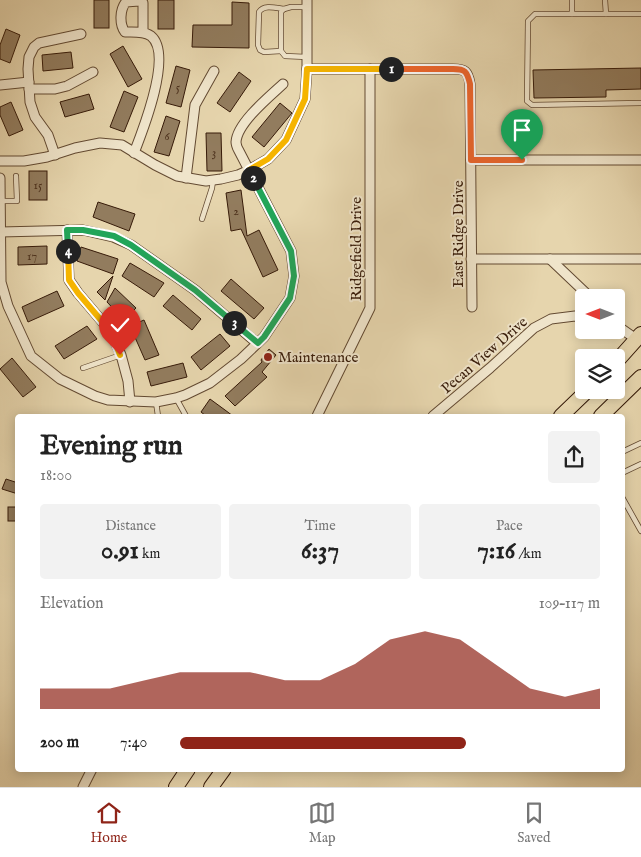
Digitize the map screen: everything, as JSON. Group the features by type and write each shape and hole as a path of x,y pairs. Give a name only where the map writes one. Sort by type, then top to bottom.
{"highway":[{"path":"625,352 639,337"},
{"path":"603,414 641,376"},
{"path":"563,414 579,399"},
{"path":"176,787 186,772"},
{"path":"212,787 222,772"}],"street":[{"path":"0,161 24,161 100,143 122,145 155,166 186,178 206,181 249,170 268,159 286,140 305,99 307,4"},
{"path":"134,153 151,107 158,76 159,53 157,42 150,35 143,32"},
{"path":"55,155 48,135 35,117 30,102 28,69 30,57 34,47 39,43 81,34"},
{"path":"307,69 370,69"},
{"name":"East Ridge Drive","path":"370,69 461,69 465,71 469,78 472,307"},
{"name":"Ridgefield Drive","path":"318,414 370,308 370,69"},
{"path":"186,178 195,105 214,71"},
{"path":"0,84 55,89 67,86 93,72"},
{"path":"0,178 0,282 8,306 32,356 60,378 95,396 108,400 156,402 176,398 210,383 241,360 264,337 290,298 294,276 291,251 236,142 238,133 249,116 283,84"},
{"path":"471,160 641,160"},
{"path":"67,230 69,280 111,332 128,381 130,402"},
{"path":"0,232 83,230 114,236 131,245 195,290 258,343"},
{"path":"471,259 641,259"},
{"path":"550,259 582,289"},
{"name":"Pecan View Drive","path":"435,414 534,328 551,319 575,316"},
{"path":"625,330 639,337"},
{"path":"83,787 90,772"}],"lane":[{"path":"572,0 572,14"},
{"path":"606,0 606,14"},
{"path":"281,51 264,52 258,46 259,12 261,8 284,9 307,4"},
{"path":"284,9 281,12 281,51 285,56 307,57"},
{"path":"641,14 534,14 528,20 527,100 532,105 641,103"},
{"path":"0,201 17,201 16,176"},
{"path":"202,219 213,180"},
{"path":"82,368 120,355"},
{"path":"176,398 185,414"},
{"path":"156,402 158,414"},
{"path":"625,451 641,444"},
{"path":"625,472 641,464"},
{"path":"625,503 639,532"}],"building":[{"path":"94,0 109,0 109,28 94,28"},
{"path":"158,0 174,0 174,29 158,29"},
{"path":"232,2 249,3 249,48 192,47 193,25 232,25"},
{"path":"6,29 20,35 10,63 0,59 0,45"},
{"path":"123,46 142,79 128,87 110,54"},
{"path":"71,52 73,68 43,71 42,55"},
{"path":"176,66 190,70 181,107 166,103"},
{"path":"641,68 641,89 606,90 606,97 534,98 533,70"},
{"path":"239,72 251,81 230,112 217,103"},
{"path":"124,91 138,97 124,132 110,127"},
{"path":"89,94 94,109 65,117 60,102"},
{"path":"11,102 23,130 9,136 0,115 0,107"},
{"path":"280,103 292,113 264,147 252,137"},
{"path":"166,116 180,121 169,156 154,152"},
{"path":"206,133 221,133 222,171 207,171"},
{"path":"29,171 47,171 47,200 29,200"},
{"path":"241,190 247,236 259,230 278,270 263,277 241,229 231,231 226,193"},
{"path":"98,202 135,214 129,231 93,217"},
{"path":"47,246 47,264 18,265 18,247"},
{"path":"81,247 118,259 113,274 77,261"},
{"path":"130,263 164,283 154,297 122,276"},
{"path":"113,276 105,300 97,292"},
{"path":"231,279 264,308 254,319 221,291"},
{"path":"115,288 136,308 124,320 107,302"},
{"path":"57,291 64,306 28,322 22,307"},
{"path":"173,295 201,319 192,330 163,306"},
{"path":"144,320 159,355 145,360 130,326"},
{"path":"87,326 97,339 64,359 55,346"},
{"path":"220,334 230,346 201,370 191,357"},
{"path":"269,349 276,355 262,372 267,377 235,406 225,396 262,362 261,360"},
{"path":"12,358 36,387 23,397 0,369"},
{"path":"183,363 187,377 151,386 147,372"},
{"path":"210,399 230,414 204,414 201,412"},
{"path":"6,479 15,482 15,493 2,489"},
{"path":"8,507 15,507 15,521 8,521"}],"place":[{"name":"Maintenance","path":"268,357"}],"route":[{"path":"120,355 111,332 69,280 67,230 83,230 114,236 131,245 195,290 258,343 290,298 294,276 291,251 249,170 268,159 286,140 305,99 307,69 461,69 467,74 470,84 471,160 522,160"}]}
